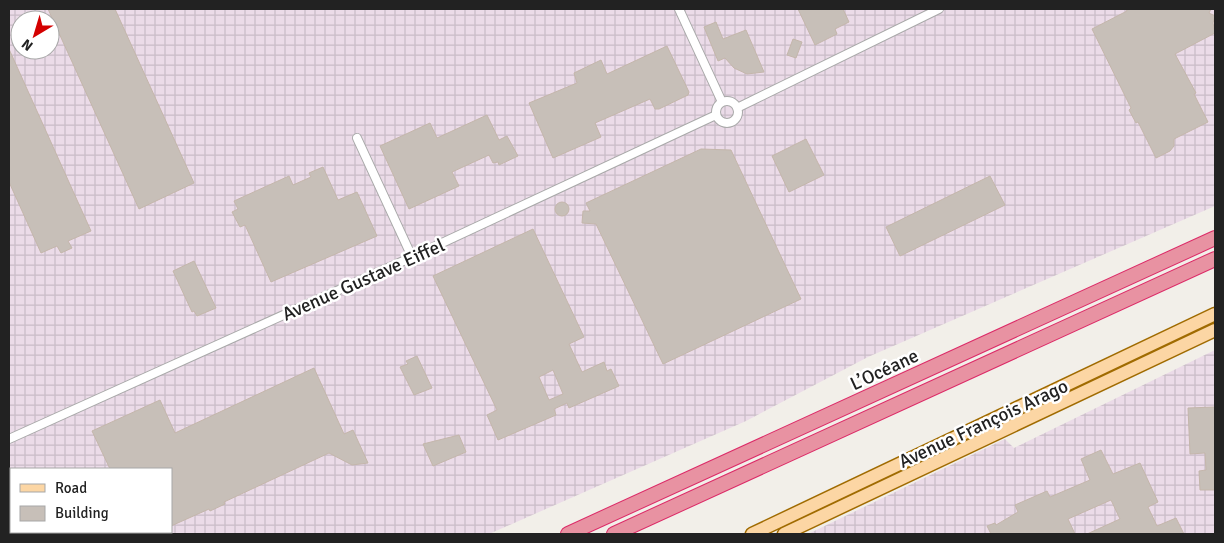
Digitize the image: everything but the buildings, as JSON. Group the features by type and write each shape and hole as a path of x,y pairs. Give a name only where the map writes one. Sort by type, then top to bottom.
{"highway":[{"name":"L’Océane","path":"568,534 1215,238"},
{"name":"L’Océane","path":"614,534 1215,259"}],"main road":[{"name":"Avenue François Arago","path":"752,534 1215,314"},
{"name":"Avenue François Arago","path":"784,534 1215,330"}],"street":[{"path":"679,9 722,102"},
{"path":"737,108 940,9"},
{"path":"722,102 734,103 737,108 735,118 731,122 720,120 716,115 718,105 722,102"},
{"name":"Avenue Gustave Eiffel","path":"9,438 412,257 716,115"},
{"path":"357,138 412,257"}],"shaded area":[{"path":"9,9 1215,9 1215,206 868,357 746,421 489,534 9,534"},
{"path":"1215,350 1215,534 808,534 1005,439 1014,448"}]}
